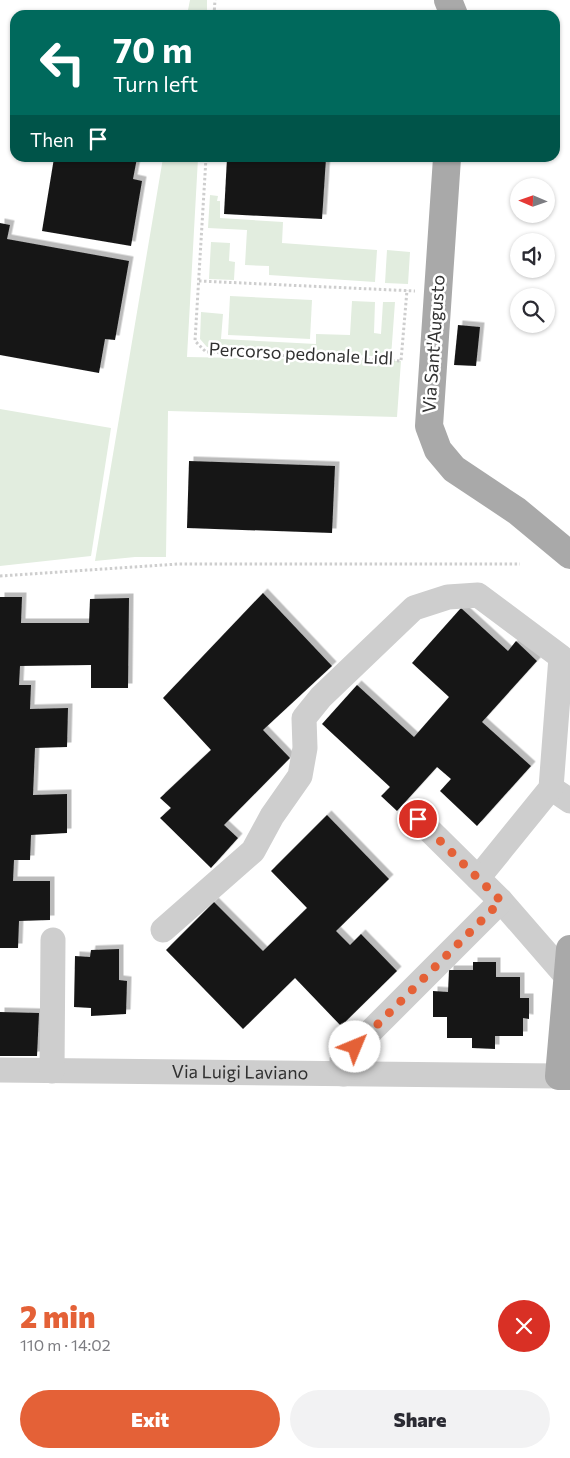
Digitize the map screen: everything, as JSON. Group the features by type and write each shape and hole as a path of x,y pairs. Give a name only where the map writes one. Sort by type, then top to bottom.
{"main road":[{"name":"Via Sant'Augusto","path":"447,162 429,426 438,450 454,469 517,511 570,555"},
{"path":"565,1076 570,948"}],"street":[{"path":"163,930 253,851 272,816 300,776 305,748 304,718 321,698 414,608 448,597 478,595 561,657 560,795 478,878"},
{"path":"418,819 501,901 568,978"},
{"path":"343,1074 342,1060 501,901"},
{"path":"52,1071 53,940"},
{"name":"Via Luigi Laviano","path":"0,1070 565,1076"}],"path":[{"name":"Percorso pedonale Lidl","path":"206,162 195,341 206,352 401,361 407,290"},
{"path":"199,282 438,292"},
{"path":"0,576 178,564 520,564"}],"green space":[{"path":"190,0 207,0 207,10 188,10"},
{"path":"162,162 198,162 187,357 401,361 397,417 168,411 166,557 135,557 95,561"},
{"path":"210,195 218,196 217,201 220,201 220,218 283,222 282,243 377,250 375,282 269,275 269,266 245,265 247,230 208,228"},
{"path":"211,242 230,243 229,261 235,262 234,280 209,279"},
{"path":"387,250 410,252 408,284 385,283"},
{"path":"230,296 312,300 310,339 228,335"},
{"path":"352,301 375,302 374,333 381,334 383,302 395,302 391,357 207,347 200,339 201,312 223,314 221,339 316,344 316,334 350,335"},
{"path":"0,409 111,428 91,556 0,566"}],"building":[{"path":"53,162 136,162 133,179 142,181 131,246 42,231"},
{"path":"227,162 326,162 322,219 224,214"},
{"path":"0,223 10,225 7,239 129,261 115,340 105,339 99,373 0,355"},
{"path":"458,325 480,327 476,366 454,365"},
{"path":"189,461 335,466 332,533 187,528"},
{"path":"263,593 332,666 263,730 290,758 224,825 238,838 211,868 160,818 171,808 160,798 211,750 163,698"},
{"path":"0,597 22,597 21,623 89,623 90,599 129,598 128,688 91,688 91,665 20,666 19,685 31,685 30,709 68,708 67,747 35,748 33,795 67,794 67,833 31,835 30,860 14,860 13,881 50,881 50,920 19,921 18,948 0,948"},
{"path":"461,608 508,651 516,641 537,661 482,722 531,766 477,826 440,791 451,779 437,767 397,811 381,796 390,787 322,724 357,685 414,737 449,697 412,663"},
{"path":"327,815 389,879 336,931 350,945 361,934 397,971 341,1026 295,978 243,1029 166,950 214,902 263,951 307,908 271,871"},
{"path":"119,949 119,980 127,981 126,1014 91,1016 91,1008 74,1007 75,956 90,957 91,950"},
{"path":"473,962 496,962 496,977 520,977 520,998 529,998 529,1019 523,1018 523,1036 495,1036 495,1049 472,1048 472,1038 447,1038 447,1017 433,1017 433,991 448,992 449,970 473,970"},
{"path":"0,1012 39,1013 37,1056 0,1056"}],"route":[{"path":"355,1047 501,901 418,819"}]}
